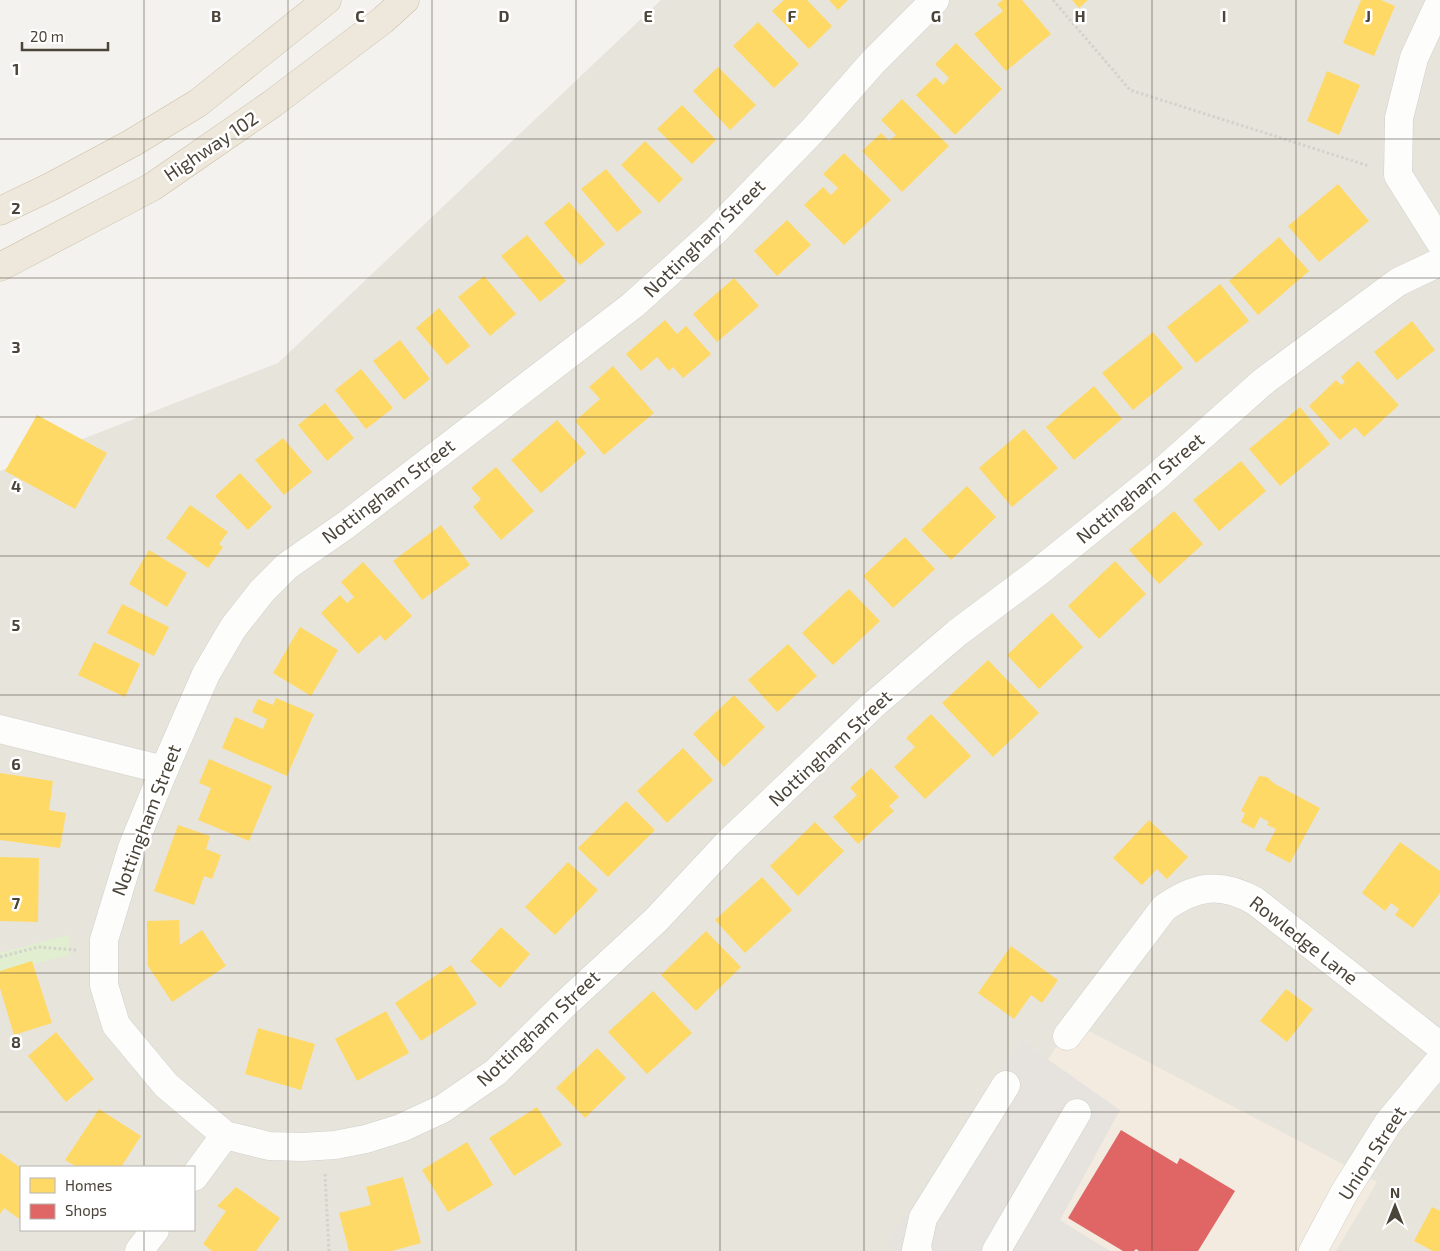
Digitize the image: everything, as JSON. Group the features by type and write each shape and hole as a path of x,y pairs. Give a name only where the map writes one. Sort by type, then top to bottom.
{"highway":[{"path":"0,211 116,151 198,103 328,0"},
{"name":"Highway 102","path":"0,267 152,187 272,104 383,20 405,0"}],"street":[{"name":"Nottingham Street","path":"935,0 873,62 814,129 716,230 633,306 353,519 287,566 262,591 234,628 206,674 164,770 132,848 104,940 104,985 116,1025 166,1086 225,1135 269,1146 323,1146 366,1139 401,1128 442,1109 496,1072 566,1003 656,920 727,844 879,700 957,634 1037,573 1156,477 1264,381 1398,282 1440,262"},
{"path":"1440,2 1414,58 1399,118 1398,175 1440,242"},
{"path":"0,729 164,770"},
{"name":"Rowledge Lane","path":"1067,1036 1164,908 1184,894 1196,890 1220,888 1244,894 1255,901 1440,1046"},
{"name":"Union Street","path":"1313,1251 1344,1193 1388,1123 1440,1060"},
{"path":"918,1251 916,1250 923,1218 1006,1085"},
{"path":"996,1251 1077,1113"},
{"path":"195,1177 225,1135"},
{"path":"139,1251 154,1231"}],"path":[{"path":"1053,0 1130,90 1398,175"},
{"path":"0,957 38,947 104,952"},
{"path":"323,1146 329,1251"}],"shaded area":[{"path":"661,0 1440,0 1440,1251 0,1251 0,973 69,936 0,953 0,471 278,363"},
{"path":"1072,1022 1377,1182 1336,1251 926,1251"},
{"path":"1022,1041 1120,1110 1060,1220 1110,1251 899,1251 887,1243"}],"green space":[{"path":"69,935 69,955 0,973 0,953"}],"building: Homes":[{"path":"784,0 807,0 832,26 809,49 772,11"},
{"path":"829,0 848,0 838,10"},
{"path":"1003,0 1022,0 1051,34 1006,71 974,34 1003,11 997,4"},
{"path":"1072,0 1088,0 1079,8"},
{"path":"1361,0 1381,0 1395,6 1374,56 1343,43"},
{"path":"758,22 799,64 774,88 733,46"},
{"path":"956,43 1002,89 955,135 916,95 935,77 943,85 949,78 935,64"},
{"path":"718,67 756,105 730,130 693,91"},
{"path":"1327,71 1360,85 1339,135 1307,121"},
{"path":"902,99 949,146 902,192 862,151 881,133 889,141 896,135 881,120"},
{"path":"682,105 716,140 692,164 657,129"},
{"path":"645,141 683,179 659,203 621,165"},
{"path":"844,153 891,200 844,245 804,205 823,187 831,195 838,188 823,174"},
{"path":"606,169 642,212 617,232 581,189"},
{"path":"1338,184 1369,221 1319,262 1288,226"},
{"path":"569,202 605,244 580,265 544,223"},
{"path":"787,220 811,245 777,276 754,251"},
{"path":"527,235 566,281 540,302 501,256"},
{"path":"1279,237 1309,271 1258,315 1229,281"},
{"path":"484,276 516,314 490,336 458,297"},
{"path":"734,278 759,306 717,342 693,314"},
{"path":"1220,284 1249,321 1196,363 1167,327"},
{"path":"439,308 470,346 447,365 416,328"},
{"path":"665,320 677,334 686,326 711,354 683,378 673,367 669,371 657,357 641,371 626,354"},
{"path":"1412,321 1435,350 1397,380 1374,352"},
{"path":"1153,332 1183,368 1133,410 1102,373"},
{"path":"400,340 430,379 404,400 373,361"},
{"path":"1358,361 1399,405 1364,437 1355,427 1340,440 1309,406 1336,380 1341,385 1345,382 1341,377"},
{"path":"613,366 654,413 604,455 575,421 600,399 589,387"},
{"path":"361,369 393,408 366,429 335,390"},
{"path":"1094,386 1122,419 1074,460 1046,427"},
{"path":"325,403 354,438 327,461 298,425"},
{"path":"1300,407 1330,444 1280,486 1249,449"},
{"path":"37,415 107,453 75,509 5,471"},
{"path":"557,420 586,453 541,493 511,460"},
{"path":"1024,429 1058,468 1012,507 979,468"},
{"path":"283,438 312,472 284,495 255,460"},
{"path":"1241,461 1266,491 1219,531 1193,500"},
{"path":"496,467 534,511 501,540 473,507 481,499 471,488"},
{"path":"240,473 272,507 248,530 215,496"},
{"path":"967,486 996,517 951,560 921,530"},
{"path":"190,505 228,532 219,544 223,547 208,568 166,538"},
{"path":"1174,511 1203,544 1159,584 1129,550"},
{"path":"441,525 470,565 422,600 393,561"},
{"path":"905,537 935,569 893,608 863,576"},
{"path":"149,550 187,573 167,607 129,584"},
{"path":"1115,561 1146,594 1099,639 1068,606"},
{"path":"363,562 412,616 385,641 380,635 358,654 321,613 340,595 347,603 354,597 341,582"},
{"path":"849,589 880,621 833,665 802,633"},
{"path":"122,604 169,627 154,656 107,633"},
{"path":"1052,613 1083,647 1039,689 1007,655"},
{"path":"300,627 338,650 311,696 273,673"},
{"path":"94,642 140,664 125,697 78,675"},
{"path":"788,644 817,676 777,712 748,680"},
{"path":"988,660 1039,713 993,757 942,703"},
{"path":"734,695 765,727 724,767 693,734"},
{"path":"276,698 314,714 287,776 222,748 235,717 263,729 267,719 252,712 258,699 273,705"},
{"path":"931,714 971,756 925,799 894,767 915,747 906,738"},
{"path":"683,748 713,780 667,823 637,791"},
{"path":"209,759 272,786 249,841 198,820 211,788 199,783"},
{"path":"871,768 899,797 889,806 894,811 858,844 833,817 857,795 850,788"},
{"path":"0,773 53,781 49,810 66,813 60,848 0,840"},
{"path":"1259,776 1267,777 1275,784 1320,808 1290,863 1265,850 1276,829 1267,825 1269,822 1260,817 1254,829 1241,822 1245,813 1241,811"},
{"path":"626,801 655,830 608,877 578,848"},
{"path":"1149,820 1188,857 1167,879 1157,869 1142,885 1113,858"},
{"path":"815,822 844,851 798,896 770,866"},
{"path":"178,825 210,836 206,849 221,855 212,879 204,876 194,905 154,891"},
{"path":"1400,842 1440,871 1440,893 1413,928 1395,915 1399,909 1391,903 1385,911 1362,893"},
{"path":"0,857 39,858 38,922 0,921"},
{"path":"568,862 598,890 555,935 525,907"},
{"path":"762,877 792,910 745,953 715,920"},
{"path":"179,920 180,945 202,930 226,966 172,1002 148,966 147,921"},
{"path":"501,927 530,954 500,988 470,961"},
{"path":"706,931 741,967 696,1011 661,975"},
{"path":"1011,946 1058,980 1042,1003 1031,995 1014,1019 978,993"},
{"path":"32,961 52,1023 14,1035 0,988 0,971"},
{"path":"451,965 477,1004 421,1041 395,1003"},
{"path":"1286,989 1313,1009 1287,1042 1260,1021"},
{"path":"653,991 692,1033 647,1074 608,1032"},
{"path":"386,1011 409,1053 357,1081 335,1039"},
{"path":"258,1028 315,1044 301,1090 245,1074"},
{"path":"56,1032 94,1079 66,1102 28,1056"},
{"path":"597,1048 626,1078 585,1118 556,1088"},
{"path":"537,1107 562,1145 514,1176 489,1138"},
{"path":"99,1109 141,1136 122,1166 75,1166 65,1160"},
{"path":"467,1142 493,1185 448,1212 422,1170"},
{"path":"0,1153 20,1167 20,1219 4,1208 0,1214"},
{"path":"403,1177 421,1243 392,1251 349,1251 339,1213 371,1205 366,1187"},
{"path":"236,1187 280,1218 256,1251 212,1251 203,1244 226,1211 217,1206"},
{"path":"1432,1207 1440,1211 1440,1251 1433,1251 1414,1241"}],"building: Shops":[{"path":"1121,1130 1177,1164 1180,1158 1235,1191 1198,1251 1139,1251 1136,1249 1134,1251 1123,1251 1068,1218"}]}
